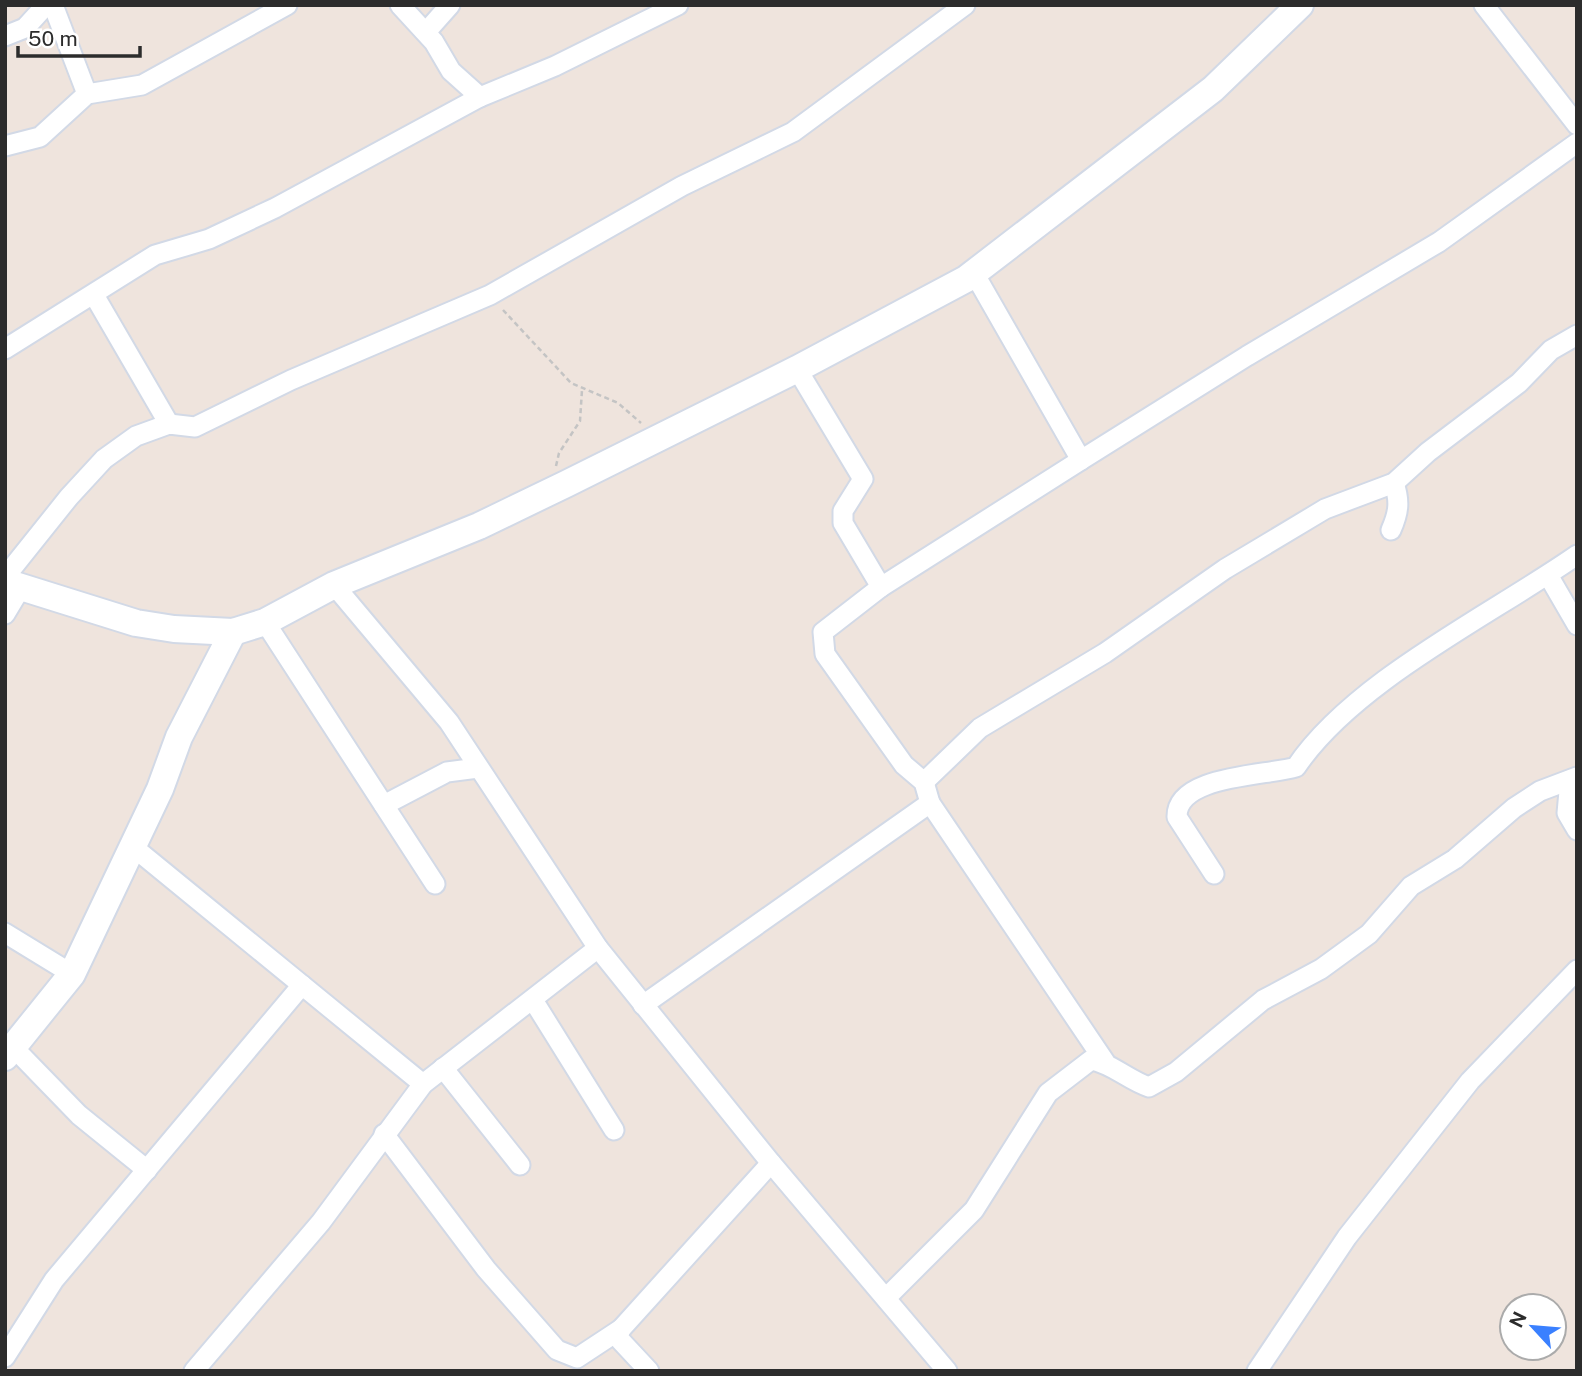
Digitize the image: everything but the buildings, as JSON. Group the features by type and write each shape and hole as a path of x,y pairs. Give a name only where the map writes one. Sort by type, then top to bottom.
{"street":[{"path":"5,36 25,28 46,5"},
{"path":"53,5 87,94"},
{"path":"5,146 40,137 87,94 142,85 287,5"},
{"path":"400,5 426,32 451,71 480,97"},
{"path":"426,32 450,5"},
{"path":"5,349 155,255 209,239 275,208 480,97 555,66 678,5"},
{"path":"5,614 10,583 69,497 104,459 136,436 169,424 195,427 291,380 490,295 682,186 793,132 965,5"},
{"path":"10,583 136,623 233,632 265,622 334,585 478,526 566,484 797,369 974,274 1213,89 1300,5"},
{"path":"1489,6 1577,125"},
{"path":"1574,778 1540,791 1514,808 1455,859 1411,886 1369,934 1321,969 1263,1000 1176,1072 1149,1087 1134,1082 1105,1062 930,803 923,782 904,765 825,654 823,632 881,587 1221,371 1439,242 1577,143"},
{"path":"974,274 1081,460"},
{"path":"94,295 169,424"},
{"path":"923,782 980,728 1105,653 1225,569 1325,509 1394,483 1428,452 1519,383 1551,350 1577,335"},
{"path":"797,369 863,479 843,511 843,523 881,587"},
{"path":"1391,530 1398,514 1399,499 1394,483"},
{"path":"1214,874 1177,817 1179,803 1188,792 1245,775 1296,767 1307,750 1347,709 1411,663 1577,555"},
{"path":"1548,575 1577,625"},
{"path":"334,585 449,722 598,948 771,1163 947,1371"},
{"path":"265,622 435,884"},
{"path":"147,1170 79,1115 10,1053 72,974 160,789 179,737 233,632"},
{"path":"384,805 447,772 478,768"},
{"path":"1574,778 1567,813 1577,830"},
{"path":"643,1004 930,803"},
{"path":"131,846 423,1084"},
{"path":"5,933 72,974"},
{"path":"194,1371 321,1222 423,1084 598,948"},
{"path":"1257,1371 1347,1237 1470,1081 1577,970"},
{"path":"5,1357 54,1280 302,985"},
{"path":"533,1000 614,1130"},
{"path":"886,1298 974,1210 1048,1093 1091,1060 1105,1062"},
{"path":"443,1068 520,1165"},
{"path":"384,1134 486,1269 557,1350 578,1357 621,1329 771,1163"},
{"path":"621,1329 618,1336 621,1341 649,1371"}],"path":[{"path":"490,295 546,354 559,373 582,390 618,403 638,418 654,439"},
{"path":"566,484 556,467 559,453 580,421 582,390"}]}
